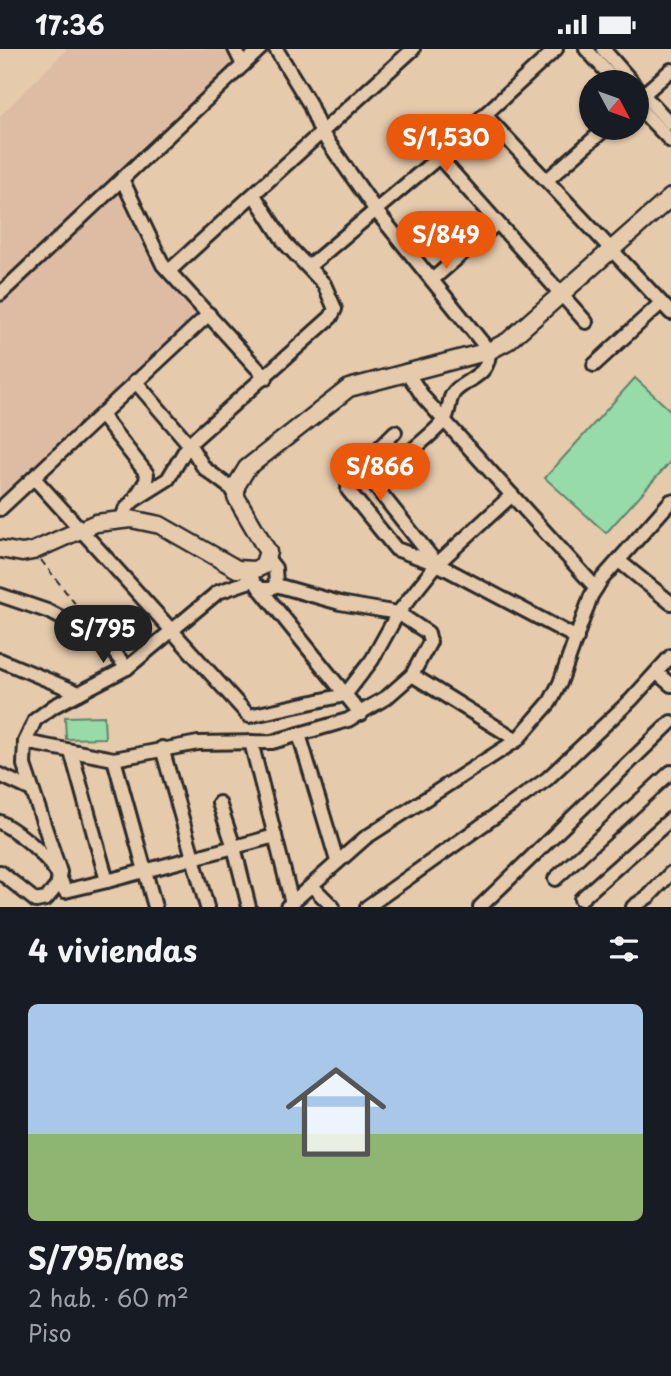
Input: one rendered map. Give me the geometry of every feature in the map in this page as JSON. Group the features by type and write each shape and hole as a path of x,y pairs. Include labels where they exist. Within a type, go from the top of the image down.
{"main road":[{"path":"0,549 33,551 79,530 122,519 160,525 253,580 265,562 265,545 241,509 236,492 236,486 247,468 338,394 358,384 489,351 519,333 671,197"}],"street":[{"path":"235,49 243,65"},
{"path":"0,294 260,49"},
{"path":"276,49 309,103 321,132 377,212 489,351 489,362 483,372 456,390 450,398 445,420 378,478 375,486 437,564"},
{"path":"169,271 413,49"},
{"path":"308,267 377,212 486,116 556,49"},
{"path":"586,49 605,70"},
{"path":"603,49 621,70"},
{"path":"649,88 671,70"},
{"path":"649,106 671,124"},
{"path":"649,112 671,141"},
{"path":"486,116 671,313"},
{"path":"547,180 592,140"},
{"path":"439,157 586,322"},
{"path":"122,179 163,265 266,378"},
{"path":"133,501 168,479 189,444 266,378 331,317 335,309 324,283 285,243 254,195"},
{"path":"432,280 496,224"},
{"path":"594,365 661,303"},
{"path":"0,509 209,314"},
{"path":"406,371 424,398 596,588"},
{"path":"135,381 189,444 211,476 236,492"},
{"path":"101,415 147,474 146,481 122,519"},
{"path":"395,432 349,478 348,489 396,549 437,564 577,638"},
{"path":"34,478 244,715 345,695 372,660 398,613 437,564 512,495"},
{"path":"251,742 289,905 365,838 517,740 550,702 596,588 671,501"},
{"path":"619,561 671,603"},
{"path":"265,562 275,569 276,585"},
{"path":"253,580 361,714"},
{"path":"25,742 114,759 198,743 272,742 361,714 412,675 430,637 398,613 340,603 276,585 270,589 253,580 218,592 127,668 54,706 35,720 25,742 24,765 65,891 275,836"},
{"path":"0,595 50,612 104,640 127,668"},
{"path":"367,907 547,779 657,673 671,656"},
{"path":"0,660 79,693"},
{"path":"657,673 671,685"},
{"path":"412,675 517,740"},
{"path":"480,907 671,722"},
{"path":"299,734 337,861"},
{"path":"162,748 207,907"},
{"path":"71,751 107,881"},
{"path":"114,759 147,870 155,907"},
{"path":"555,879 671,772"},
{"path":"0,775 32,790"},
{"path":"219,803 234,847 249,907"},
{"path":"581,898 671,819"},
{"path":"0,822 12,829 60,872"},
{"path":"0,872 36,901 46,899 57,886 60,872"},
{"path":"633,907 649,896 671,873"},
{"path":"312,885 333,907"}],"path":[{"path":"33,551 88,621"}],"shaded area":[{"path":"67,49 271,49 122,191 200,315 0,500 0,116"}],"green space":[{"path":"635,378 671,411 671,461 606,533 545,478"},
{"path":"104,716 105,738 66,739 65,717"}]}
